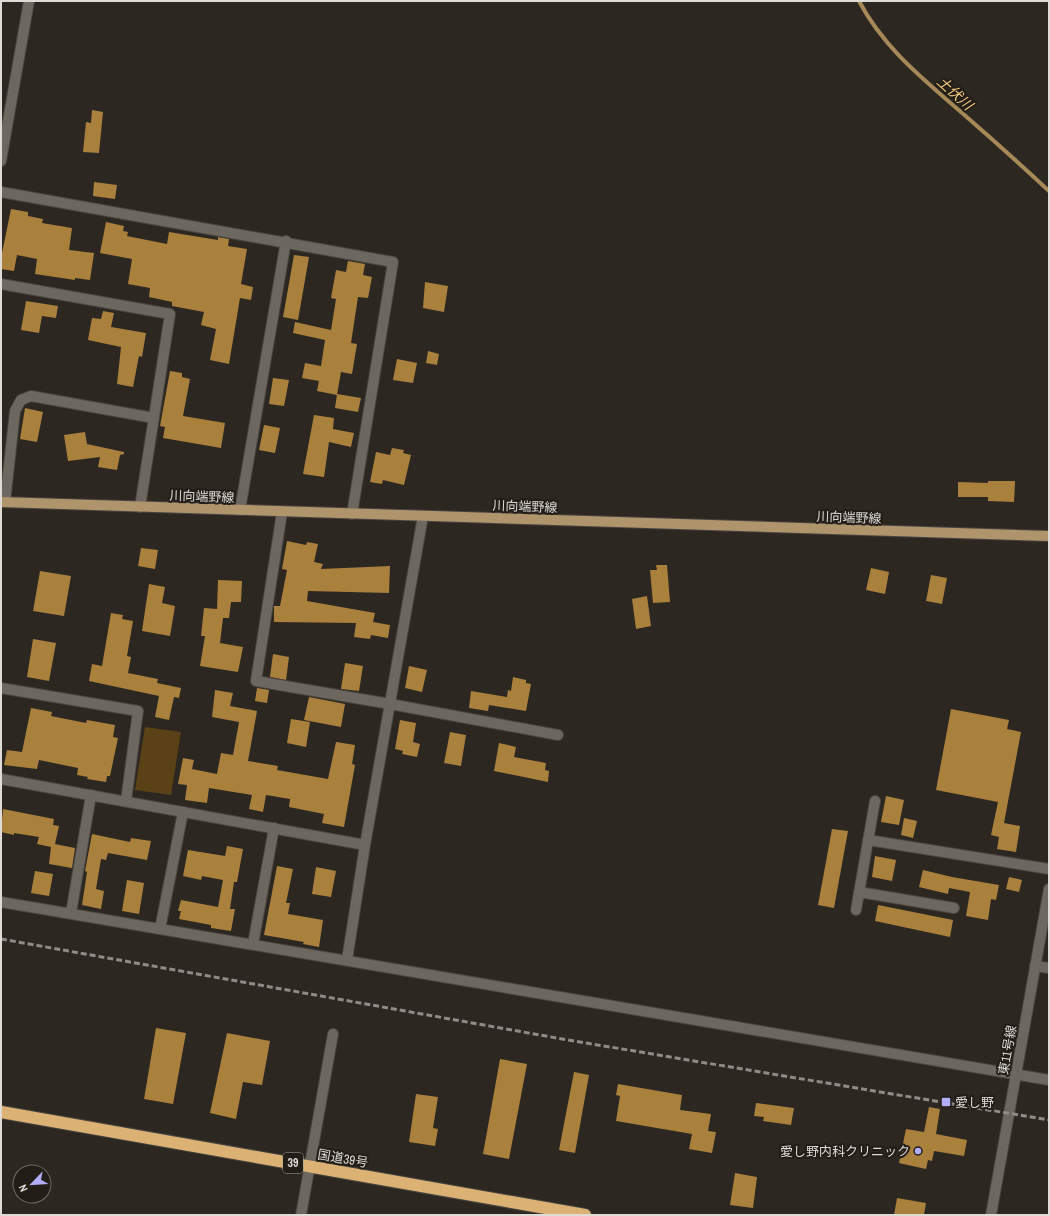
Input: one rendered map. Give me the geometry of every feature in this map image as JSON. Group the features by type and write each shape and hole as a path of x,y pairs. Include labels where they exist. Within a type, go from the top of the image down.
{"highway":[{"name":"国道39号","path":"1,1112 310,1166 552,1212 585,1215"}],"main road":[{"name":"川向端野線","path":"3,502 1049,536"}],"street":[{"path":"1,161 29,1"},
{"path":"1,192 393,262 352,514"},
{"path":"240,510 286,242"},
{"path":"1,284 170,314 140,507"},
{"path":"3,502 15,411 21,400 30,396 154,418"},
{"path":"282,512 256,681 558,735"},
{"path":"347,960 423,516"},
{"path":"1,688 138,711 126,801"},
{"path":"1,779 366,845"},
{"path":"71,913 91,795"},
{"path":"856,910 874,801"},
{"path":"160,929 183,812"},
{"path":"253,944 274,828"},
{"path":"868,840 1049,869"},
{"name":"東11号線","path":"991,1215 1049,889"},
{"path":"859,892 954,908"},
{"path":"1,902 1049,1080"},
{"path":"1035,966 1049,968"},
{"path":"301,1215 333,1034"}],"shaded area":[{"path":"145,727 181,732 171,795 135,790"}],"building":[{"path":"92,110 103,112 99,153 83,152 86,122 91,123"},
{"path":"94,182 117,185 115,199 93,196"},
{"path":"11,209 28,212 28,216 43,219 42,223 72,228 69,250 94,253 90,280 75,278 75,280 35,274 37,259 17,255 14,271 1,269 1,258"},
{"path":"106,222 124,226 123,231 128,232 127,236 167,244 169,232 218,240 218,237 229,239 228,246 247,249 241,284 253,287 251,300 240,298 229,364 210,360 216,329 201,325 204,312 172,306 172,302 149,297 150,288 128,284 132,259 100,253"},
{"path":"294,255 309,257 298,320 283,317"},
{"path":"348,261 365,264 363,275 372,277 368,298 358,297 351,343 357,344 352,374 341,372 337,395 317,391 319,381 302,378 305,363 321,366 325,340 293,333 295,322 331,330 336,299 331,298 336,270 346,272"},
{"path":"425,282 448,286 444,312 423,308"},
{"path":"26,301 58,306 56,318 42,316 39,333 21,330"},
{"path":"103,311 114,313 111,327 146,333 142,357 139,356 133,387 117,384 121,347 88,340 92,318 101,319"},
{"path":"428,351 439,354 437,365 426,363"},
{"path":"397,359 417,363 413,383 393,380"},
{"path":"170,371 182,373 182,377 190,379 183,416 225,423 221,448 163,438 165,427 160,426"},
{"path":"273,378 289,380 284,406 269,404"},
{"path":"337,394 361,398 358,412 335,408"},
{"path":"25,408 43,412 37,442 20,439"},
{"path":"314,415 334,418 333,429 354,433 351,447 329,442 324,477 303,474"},
{"path":"264,425 280,428 275,453 259,450"},
{"path":"85,432 87,444 124,452 124,454 120,455 117,470 98,467 100,457 68,461 64,435"},
{"path":"392,448 404,450 403,453 411,455 404,485 383,480 382,484 370,482 376,452 390,455"},
{"path":"988,481 1015,481 1014,502 988,501 988,497 958,497 958,482 988,483"},
{"path":"287,541 306,545 307,542 318,544 314,562 323,564 321,569 390,566 389,593 308,591 307,601 375,613 373,622 390,625 388,638 371,635 370,639 354,637 356,623 274,622 274,606 280,606 287,570 282,569"},
{"path":"141,548 158,550 155,569 138,566"},
{"path":"656,565 667,565 670,602 653,603 650,570 657,570"},
{"path":"871,568 889,572 885,594 866,590"},
{"path":"40,571 71,576 64,616 33,611"},
{"path":"931,575 947,578 942,604 926,601"},
{"path":"218,580 242,581 241,602 231,602 229,618 223,618 220,643 243,647 238,672 200,666 205,636 201,636 204,608 217,609"},
{"path":"149,584 165,587 162,603 175,606 170,636 142,631"},
{"path":"647,596 651,626 636,629 632,599"},
{"path":"111,613 123,615 122,619 133,621 127,656 131,657 128,673 158,679 157,683 181,688 179,698 174,697 169,720 155,717 159,696 89,681 92,664 102,666"},
{"path":"33,639 56,643 49,681 27,677"},
{"path":"273,654 289,657 286,680 270,677"},
{"path":"345,663 363,666 359,691 341,689"},
{"path":"409,666 427,670 422,692 405,688"},
{"path":"513,677 526,680 526,683 531,684 526,711 489,705 488,711 469,708 471,691 507,697 508,690 511,691"},
{"path":"257,688 269,690 267,703 255,701"},
{"path":"215,690 233,693 230,706 257,711 248,761 278,766 277,770 328,779 336,742 355,745 352,764 355,765 344,827 322,823 324,814 289,807 290,799 266,795 263,812 249,809 252,795 209,788 207,803 185,800 187,785 178,784 183,758 194,760 192,769 217,774 221,753 233,755 239,722 212,717"},
{"path":"309,697 345,704 341,727 304,720"},
{"path":"31,708 52,712 51,716 86,723 87,720 115,725 113,737 118,738 110,776 107,776 106,782 87,779 88,777 77,775 78,768 39,760 37,769 4,765 7,750 22,752"},
{"path":"951,709 1009,720 1007,729 1021,732 1004,823 1020,826 1016,852 997,849 999,837 991,835 998,802 936,790"},
{"path":"291,719 310,722 306,747 287,743"},
{"path":"400,720 416,723 413,742 420,744 417,757 402,754 403,751 395,749"},
{"path":"450,732 466,735 461,766 444,763"},
{"path":"499,743 516,747 514,757 546,763 545,770 549,771 548,782 494,771"},
{"path":"886,796 904,800 899,825 881,822"},
{"path":"3,809 54,819 53,825 59,826 55,844 75,848 72,868 49,864 51,847 37,844 39,837 14,833 14,835 1,832"},
{"path":"904,818 917,821 913,838 901,835"},
{"path":"832,829 848,831 834,908 818,905"},
{"path":"92,834 130,842 131,838 151,841 147,860 108,853 106,860 101,859 96,889 104,891 101,909 82,905 87,872 85,871"},
{"path":"227,846 243,849 237,882 234,882 230,909 235,909 231,931 211,928 211,925 179,919 181,911 178,911 181,900 218,907 223,880 202,876 201,880 183,876 188,850 225,856"},
{"path":"875,856 896,860 892,881 872,877"},
{"path":"277,866 293,869 286,903 290,903 288,914 323,920 319,947 303,944 304,942 264,935"},
{"path":"316,867 336,871 331,897 312,894"},
{"path":"923,870 952,877 999,885 996,900 991,899 988,920 966,916 970,892 949,888 948,894 919,887"},
{"path":"35,871 53,874 49,896 31,893"},
{"path":"1009,877 1022,880 1019,892 1006,889"},
{"path":"127,880 144,883 139,914 122,911"},
{"path":"878,905 953,920 950,937 875,921"},
{"path":"156,1028 186,1033 173,1104 144,1099"},
{"path":"227,1033 270,1041 262,1085 243,1082 236,1119 210,1113"},
{"path":"500,1059 527,1064 509,1159 483,1154"},
{"path":"574,1072 589,1075 575,1153 559,1150"},
{"path":"618,1084 682,1095 680,1110 711,1114 708,1131 716,1132 712,1153 689,1149 692,1134 616,1121 620,1096 616,1095"},
{"path":"416,1094 438,1097 433,1128 438,1129 435,1146 409,1142"},
{"path":"756,1103 794,1108 791,1125 763,1121 764,1117 754,1116"},
{"path":"929,1107 940,1109 936,1134 967,1140 964,1156 934,1151 932,1161 928,1160 926,1169 899,1163 906,1129 924,1132"},
{"path":"735,1173 757,1177 753,1208 730,1205"},
{"path":"897,1198 926,1203 924,1215 894,1215"}],"waterway":[{"name":"土伏川","path":"859,1 880,33 904,61 1049,191"}],"railway":[{"path":"1,939 568,1040 1049,1120"}],"place":[{"name":"愛し野","path":"946,1102"},
{"name":"愛し野内科クリニック","path":"918,1151"}]}
